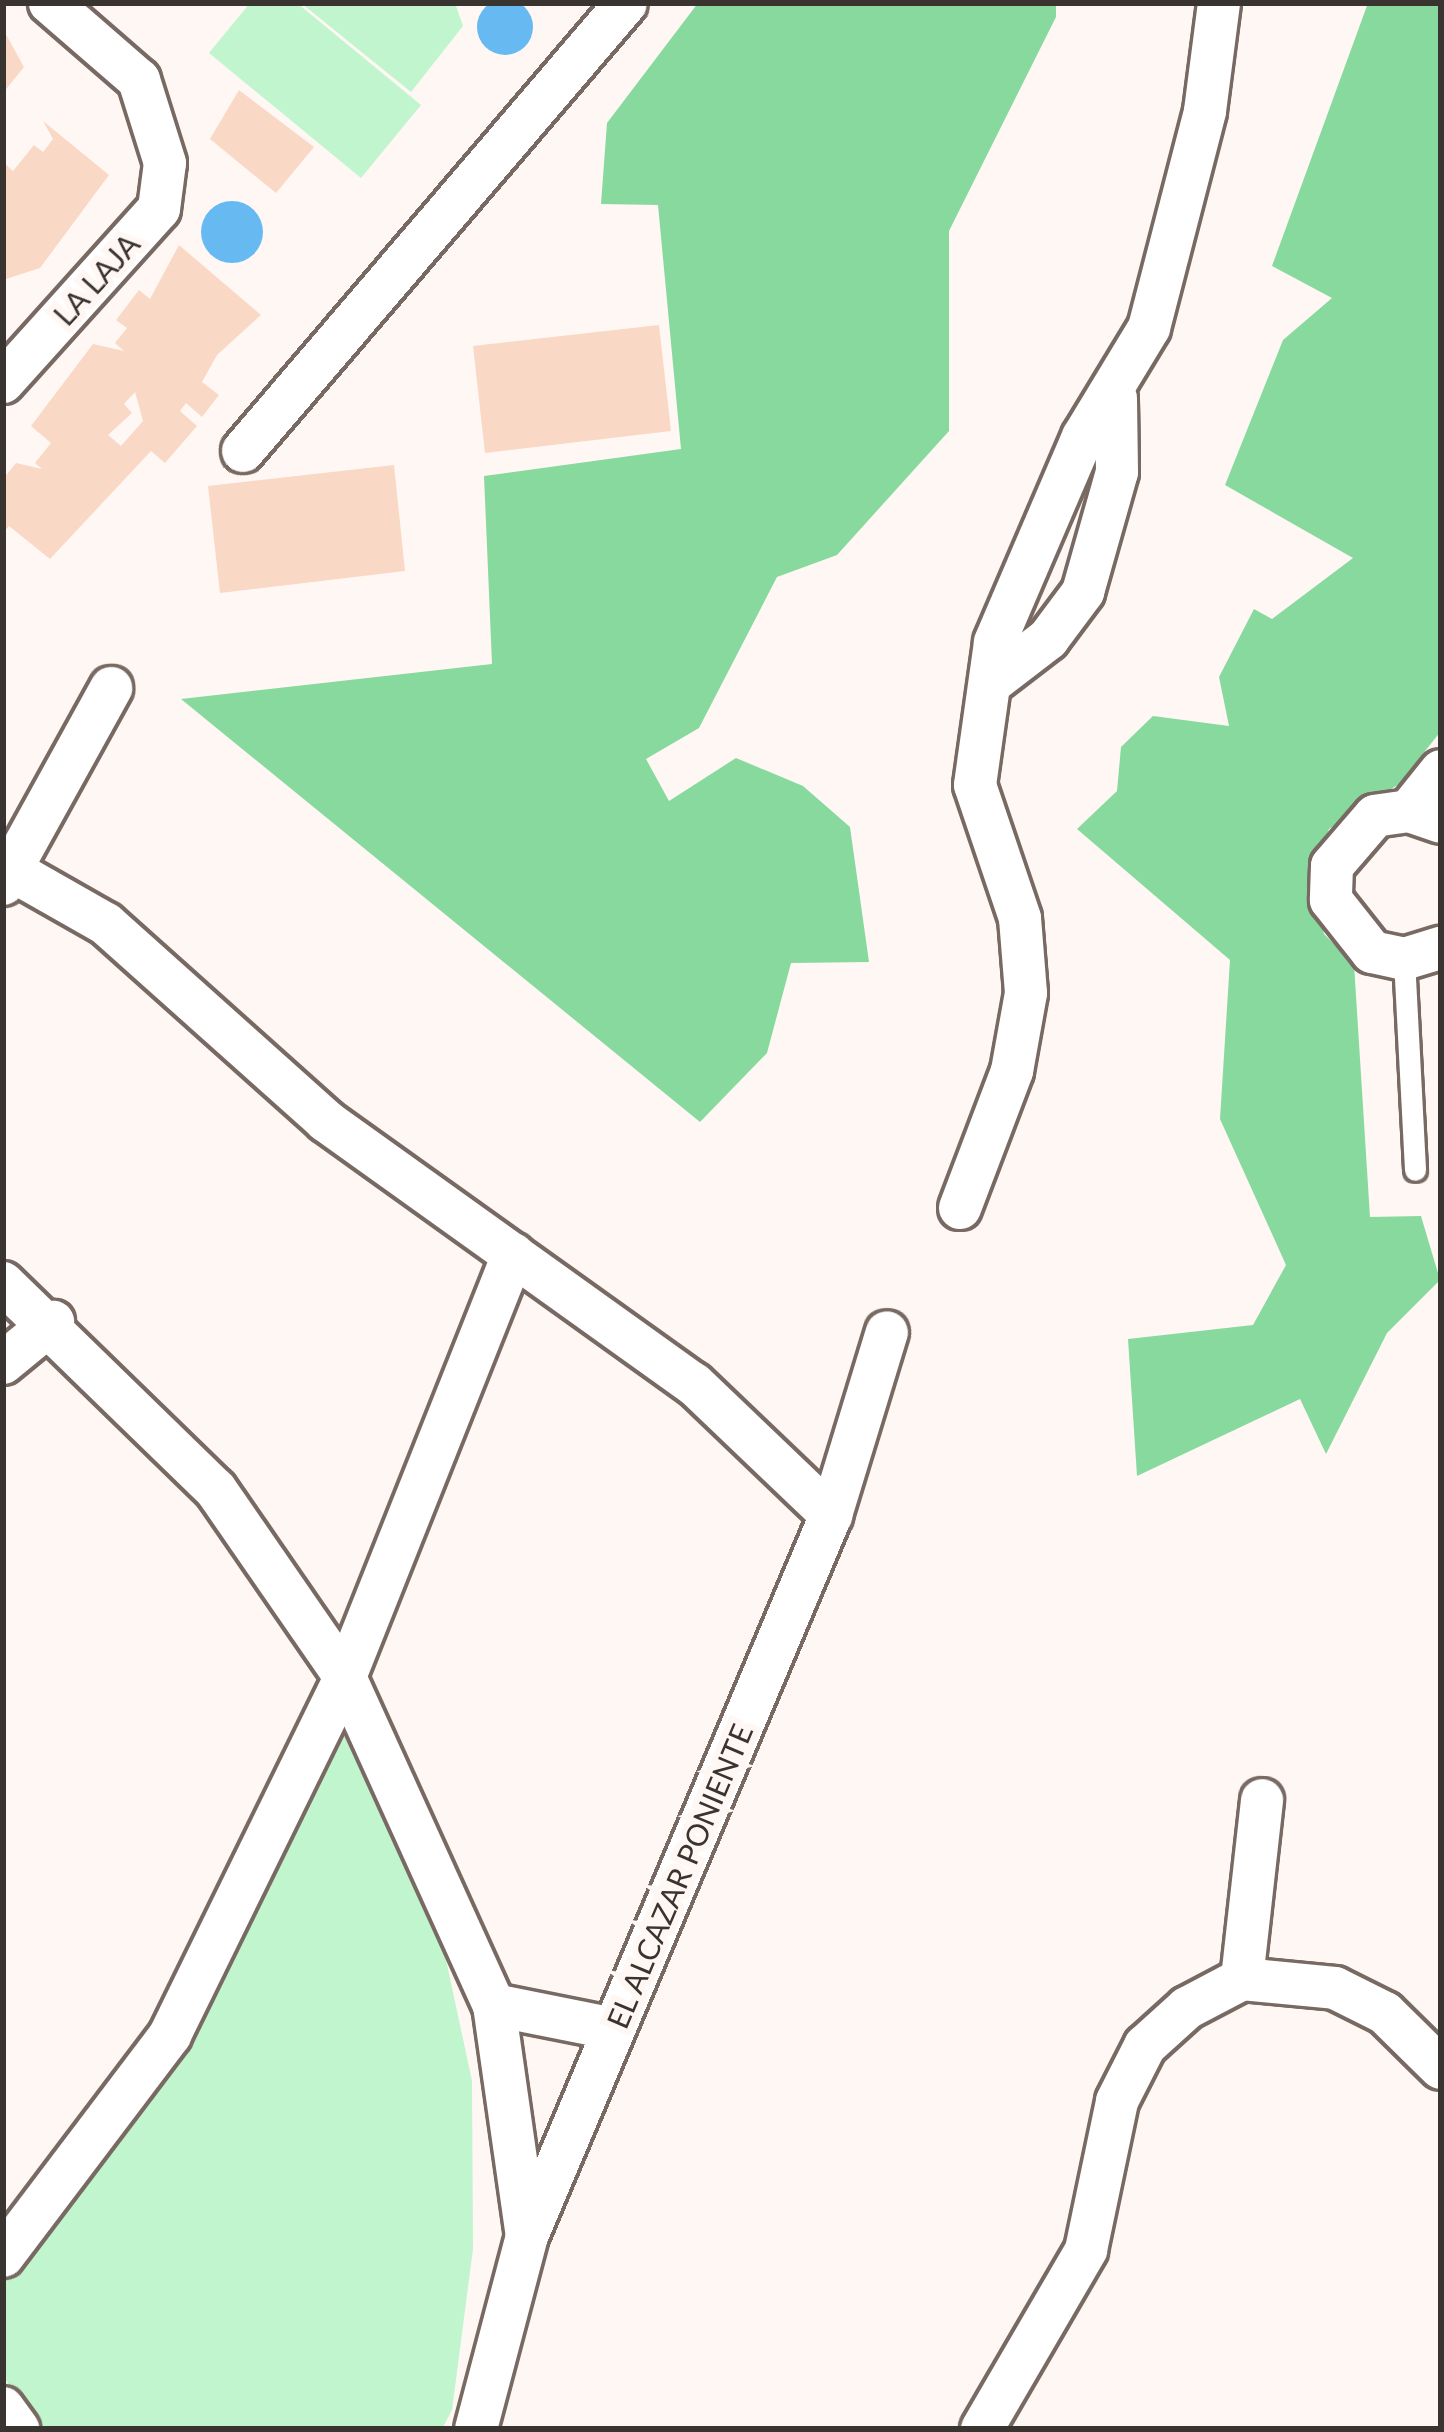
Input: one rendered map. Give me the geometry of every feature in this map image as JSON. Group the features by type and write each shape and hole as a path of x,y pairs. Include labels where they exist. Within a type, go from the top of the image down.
{"street":[{"name":"LA LAJA","path":"6,376 158,209 165,163 139,80 50,3"},
{"path":"243,451 626,3"},
{"path":"960,1208 1012,1071 1026,993 1019,918 978,818 976,754 992,682 995,642 1083,437 1116,398 1155,306 1205,111 1219,3"},
{"path":"992,682 1048,639 1083,592 1117,472 1116,398"},
{"path":"111,688 7,877 106,924 326,1121 694,1384 831,1515"},
{"path":"1423,953 1345,932 1332,866 1375,817 1425,816 1441,771"},
{"path":"3,2256 170,2035 344,1676 513,1254"},
{"name":"EL ALCAZAR PONIENTE","path":"3,1283 53,1322 216,1490 344,1676 494,2006 527,2236"},
{"path":"3,1363 53,1322"},
{"name":"EL ALCAZAR PONIENTE","path":"476,2429 527,2236 831,1515 887,1332"},
{"path":"1242,1979 1262,1800"},
{"path":"982,2429 1086,2251 1117,2101 1145,2046 1242,1979 1335,1988 1385,2013 1441,2068"},
{"path":"494,2006 614,2030"},
{"path":"3,2408 18,2429"}],"lane":[{"path":"1415,1170 1423,953"}],"green space":[{"path":"250,3 297,3 421,105 361,178 209,53"},
{"path":"301,3 455,3 463,26 411,92"},
{"path":"698,3 1056,3 1056,17 949,231 949,431 837,555 777,577 699,728 646,759 669,801 736,758 803,786 850,827 869,962 791,963 767,1053 700,1122 181,699 492,664 484,476 681,449 658,205 601,204 607,123"},
{"path":"1368,3 1441,3 1441,731 1399,784 1329,829 1312,871 1324,934 1354,964 1370,1217 1421,1216 1440,1280 1387,1333 1326,1454 1300,1399 1137,1476 1128,1339 1253,1325 1286,1265 1220,1119 1230,960 1077,829 1117,791 1121,747 1153,716 1229,726 1219,677 1254,609 1272,619 1353,558 1225,485 1283,340 1332,298 1272,266"},
{"path":"331,1709 430,1885 472,2081 473,2249 452,2410 442,2429 46,2429 3,2377 3,2271 175,2046"}],"water":[{"path":"505,-1 525,7 533,27 525,47 505,55 485,47 477,27 485,7"},
{"path":"232,201 254,210 263,232 254,254 232,263 210,254 201,232 210,210"}],"building":[{"path":"3,29 24,67 3,93"},
{"path":"239,90 314,147 276,193 210,139"},
{"path":"43,121 109,175 40,268 3,280 3,162 13,171 34,145 43,152 53,139"},
{"path":"179,245 261,315 217,355 202,382 219,395 202,417 186,403 180,411 197,426 165,463 151,451 50,559 9,526 3,533 3,479 16,463 42,469 35,463 51,443 31,426 93,344 124,351 115,343 127,328 116,320 139,290 150,299","holes":["135,392 143,421 121,446 108,435 132,413 124,404"]},
{"path":"659,325 671,431 485,453 473,346"},
{"path":"394,465 405,571 220,593 208,486"}]}
